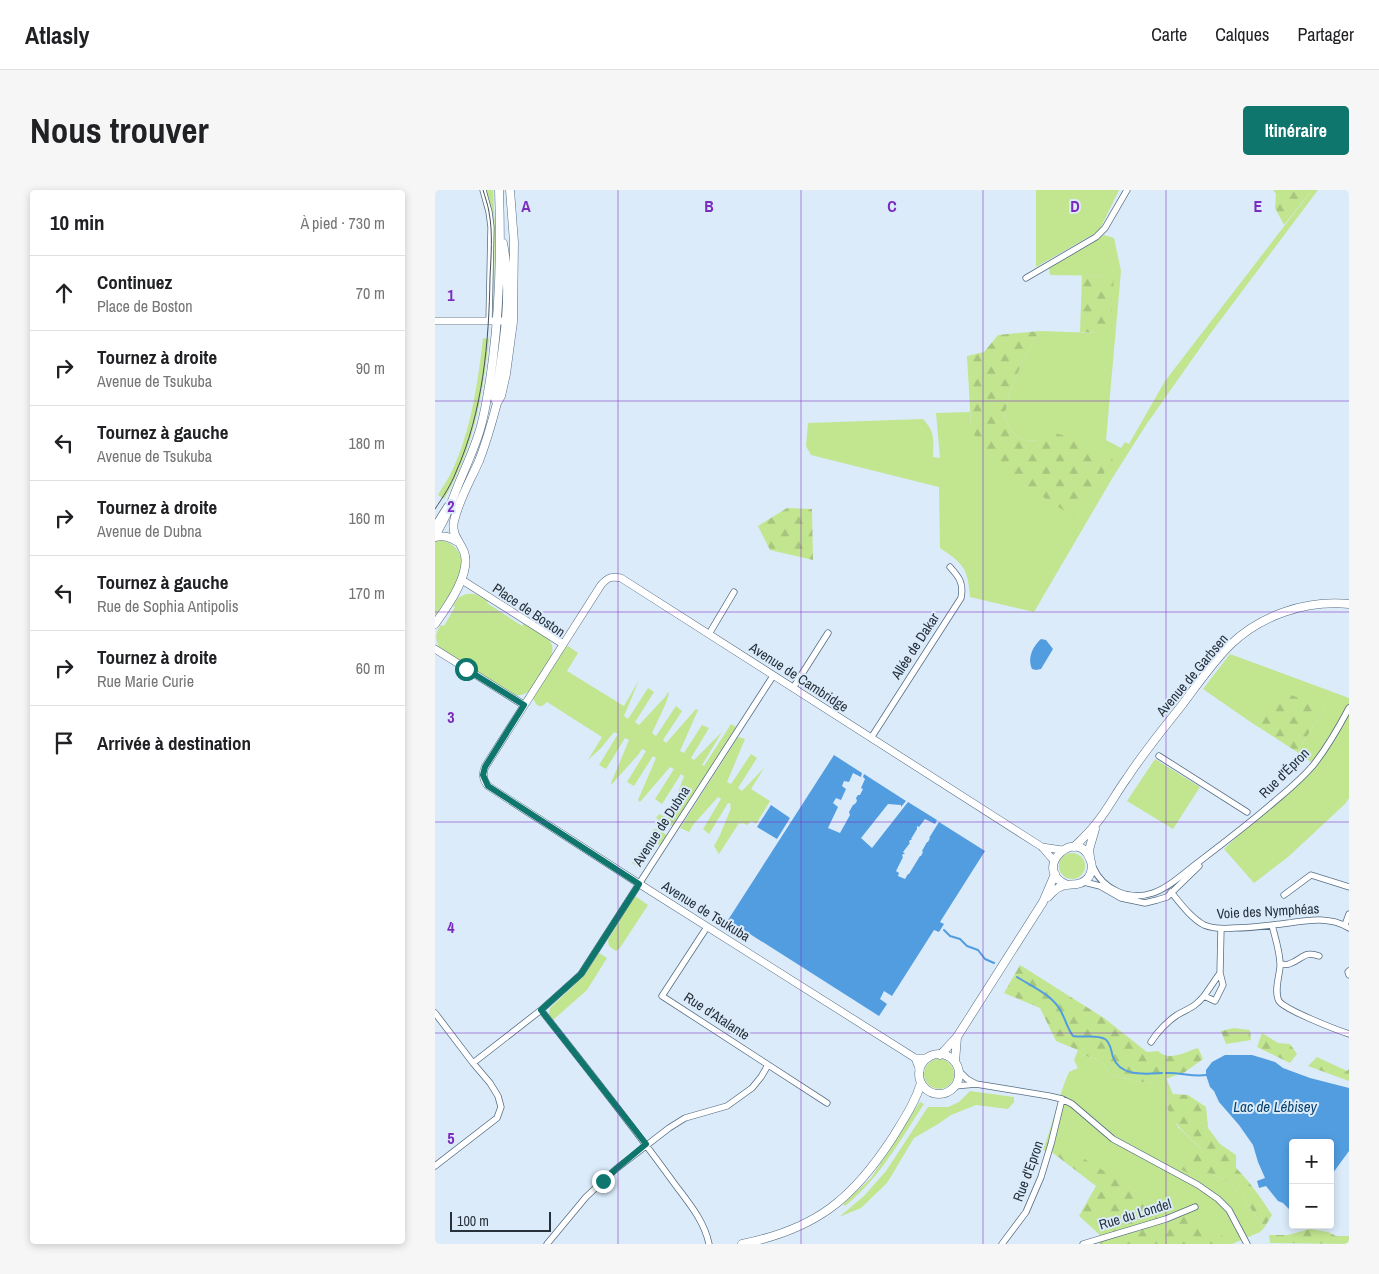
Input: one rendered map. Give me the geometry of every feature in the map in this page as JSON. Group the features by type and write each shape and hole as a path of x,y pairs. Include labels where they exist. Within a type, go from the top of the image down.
{"main road":[{"path":"458,542 450,537 435,536 477,439 486,408 491,372 500,227 499,190"},
{"path":"435,624 461,580 466,565 462,547 453,533 453,527 479,460 497,403 501,396 506,374 514,235 510,190"},
{"path":"500,227 507,272 509,321"},
{"name":"Avenue de Garbsen","path":"1074,847 1096,825 1127,777 1205,674 1230,646 1255,626 1290,610 1323,604 1349,604"},
{"name":"Avenue de Garbsen","path":"1084,882 1090,874 1089,850 1096,825"},
{"path":"1067,885 1060,881 1055,874 1053,866 1054,861 1062,850 1074,847 1083,850 1091,862"},
{"path":"742,1244 770,1238 804,1225 847,1196 861,1182 880,1157 911,1109 918,1095 921,1083 920,1071 923,1064 928,1058 945,1051 957,1037 1043,902 1055,874"},
{"path":"1043,902 1055,890 1067,885 1076,885 1084,882"},
{"path":"955,1062 957,1037"},
{"path":"921,1083 926,1089 937,1094 947,1093 955,1086 959,1079 959,1071 955,1062 951,1058 939,1054"},
{"path":"911,1109 922,1098 932,1093"}],"street":[{"path":"483,190 491,227 493,321"},
{"path":"1026,278 1096,236 1105,228 1127,190"},
{"path":"435,321 509,321"},
{"path":"435,525 453,498"},
{"name":"Allée de Dakar","path":"871,738 961,598 963,590 959,576 950,566"},
{"name":"Avenue de Cambridge","path":"563,644 601,584 606,579 621,578 1043,846 1062,850"},
{"name":"Place de Boston","path":"461,580 563,644 524,705"},
{"path":"709,634 734,592"},
{"path":"793,688 828,633"},
{"path":"435,649 524,705"},
{"name":"Avenue de Dubna","path":"473,1063 541,1010 581,974 773,676"},
{"name":"Avenue de Tsukuba","path":"524,705 485,767 483,775 488,786 639,884 915,1058"},
{"name":"Rue d'Épron","path":"1223,844 1293,786 1314,763 1331,740 1349,708"},
{"path":"1159,756 1247,812"},
{"path":"1091,862 1101,881 1115,891 1127,895 1145,895 1171,884 1223,844"},
{"path":"1084,882 1100,886 1121,898 1145,903 1157,900 1167,896 1223,844"},
{"name":"Avenue de Cambridge","path":"1043,846 1054,861"},
{"path":"1171,892 1193,866"},
{"path":"1284,894 1311,875 1349,887"},
{"path":"1138,902 1165,893 1171,884"},
{"name":"Voie des Nymphéas","path":"1171,892 1203,924 1221,929 1318,920 1332,921 1347,927"},
{"path":"1347,927 1349,914"},
{"path":"1273,925 1280,964 1277,990 1280,1003 1288,1009 1328,1027 1349,1034"},
{"name":"Rue d'Atalante","path":"707,926 662,996 827,1103"},
{"path":"1204,996 1215,1001 1223,985 1220,973 1221,929"},
{"path":"1280,964 1289,964 1312,954 1319,956"},
{"path":"1349,971 1349,975"},
{"path":"1151,1042 1176,1016 1197,1005 1220,973"},
{"path":"541,1010 646,1144 701,1220 709,1244"},
{"path":"435,1013 473,1063 491,1083 500,1102 497,1118 435,1166"},
{"path":"920,1071 915,1058 928,1058"},
{"path":"547,1244 586,1197 646,1144 685,1118 727,1106 752,1088 768,1064"},
{"path":"959,1071 976,1084"},
{"path":"955,1086 976,1084 1062,1099 1072,1104 1113,1139 1205,1189 1219,1199 1229,1210 1247,1244"},
{"name":"Rue d'Epron","path":"1002,1244 1026,1212 1041,1177 1062,1099"},
{"name":"Rue du Londel","path":"1083,1244 1166,1219 1195,1207"}],"green space":[{"path":"485,190 493,190 495,229 494,305 492,305 493,222"},
{"path":"1036,190 1119,190 1099,231 1036,267"},
{"path":"1273,190 1312,190 1284,225 1275,208 1276,194"},
{"path":"1312,190 1318,190 1210,334 1146,425 1113,477 1034,612 970,597 966,573 960,563 940,548 939,487 811,455 806,446 808,423 923,419 932,433 933,457 940,458 936,413 970,412 971,426 1022,490 1038,440 1025,440 1017,436 1004,417 1010,393 1023,360 1040,331 1099,333 1113,276 1050,275 1049,268 1104,235 1114,238 1121,271 1106,440 1121,448 1125,442 1129,444 1165,381"},
{"path":"1082,275 1114,276 1111,320 1099,333 1080,332"},
{"path":"1040,331 1023,360 1010,393 1004,417 1013,432 1025,440 1038,440 1044,432 1055,433 1078,440 1113,459 1075,518 1025,485 1022,490 984,461 971,426 967,356 984,352 998,335"},
{"path":"483,338 489,339 484,380 475,422 454,481 444,499 438,495 459,456 469,423"},
{"path":"787,508 812,509 813,560 770,550 758,526"},
{"path":"440,540 452,544 456,548 461,558 462,570 455,586 435,616 435,541"},
{"path":"466,594 475,594 488,601 487,603 522,626 524,623 544,635 550,641 552,645 551,657 536,682 526,693 522,695 511,694 439,647 436,638 441,625 444,626 458,598"},
{"path":"568,646 578,653 567,671 624,706 639,680 624,716 628,719 648,688 654,692 635,722 639,725 668,692 666,703 652,733 656,736 676,706 682,711 663,740 666,743 696,709 698,710 680,751 684,753 702,725 709,728 691,758 694,760 722,732 702,765 704,766 731,724 736,727 673,826 663,823 656,818 659,814 667,818 671,812 684,776 681,774 662,804 655,799 674,769 670,767 640,802 638,800 656,758 653,756 634,786 627,782 646,751 642,749 612,784 629,740 625,738 606,769 599,765 618,734 614,732 588,760 602,737 547,702 542,706 536,704 533,698 564,648"},
{"path":"1230,654 1349,698 1349,798 1345,804 1288,857 1254,883 1224,849 1314,764 1297,752 1325,708 1261,708 1249,721 1203,689"},
{"path":"1286,693 1325,708 1297,752 1249,721 1261,708"},
{"path":"738,737 745,739 727,782 731,784 751,754 757,758 738,788 742,791 764,768 751,789 770,801 756,824 752,821 747,825 739,823 719,854 714,846 731,808 731,804 728,803 709,834 703,829 721,799 718,797 689,832 680,828"},
{"path":"1155,759 1200,787 1173,829 1127,801"},
{"path":"654,829 667,835 661,846 654,842 638,867 632,863"},
{"path":"1072,853 1081,857 1085,866 1081,875 1072,879 1063,875 1059,866 1063,857"},
{"path":"635,896 648,905 620,948 616,951 609,946 608,940"},
{"path":"599,953 607,958 587,990 553,1020 549,1014 550,1008 584,976"},
{"path":"1020,965 1104,1018 1147,1052 1158,1051 1167,1056 1172,1056 1198,1048 1203,1059 1185,1072 1155,1083 1134,1081 1110,1074 1100,1060 1082,1055 1078,1050 1056,1041 1040,1008 1004,993"},
{"path":"1234,1028 1250,1030 1251,1040 1226,1044 1221,1031"},
{"path":"1262,1033 1278,1043 1290,1044 1297,1054 1290,1063 1257,1047"},
{"path":"1078,1050 1082,1055 1100,1060 1110,1074 1134,1081 1155,1083 1166,1078 1173,1094 1166,1104 1178,1127 1204,1152 1209,1173 1224,1179 1240,1193 1264,1228 1260,1232 1232,1244 1186,1207 1172,1213 1057,1143 1053,1153 1043,1150 1069,1072 1078,1068 1074,1060"},
{"path":"1317,1057 1347,1071 1349,1069 1349,1081 1308,1066"},
{"path":"939,1059 950,1063 954,1074 950,1085 939,1089 928,1085 924,1074 928,1063"},
{"path":"970,1091 1014,1097 1014,1102 1008,1109 976,1105 951,1115 914,1138 887,1183 861,1208 839,1217 864,1196 886,1171 928,1107 948,1107 959,1102"},
{"path":"1173,1094 1188,1095 1206,1107 1208,1128 1220,1144 1236,1155 1236,1168 1255,1190 1272,1215 1264,1228 1240,1193 1224,1179 1209,1173 1197,1178 1175,1166 1186,1155 1204,1152 1182,1130 1169,1111 1166,1104"},
{"path":"920,1102 924,1104 889,1158 869,1183 845,1206 843,1204 871,1178"},
{"path":"1057,1142 1172,1213 1186,1206 1232,1244 1100,1244 1099,1234 1079,1216 1096,1186 1053,1153"},
{"path":"1310,1229 1328,1232 1336,1236 1349,1236 1349,1244 1270,1243 1269,1235 1288,1235"}],"water":[{"path":"1041,639 1046,640 1053,649 1041,669 1036,670 1032,669 1030,661 1033,649"},
{"path":"834,755 862,773 861,777 853,773 849,782 844,781 842,786 846,789 841,800 836,798 833,803 838,807 828,828 840,833 850,815 849,812 857,801 856,798 863,789 861,788 865,779 863,777 864,774 906,801 901,807 901,805 888,804 861,838 872,848 908,802 937,820 935,824 925,819 919,827 917,826 912,840 910,840 910,843 903,852 905,854 903,854 896,871 899,873 898,876 905,879 909,874 939,822 985,851 940,922 944,924 939,932 934,930 892,996 884,991 880,999 887,1004 879,1016 728,920"},
{"path":"771,805 790,818 777,839 757,827"},
{"name":"Lac de Lébisey","path":"1225,1055 1252,1055 1275,1062 1283,1068 1310,1078 1349,1088 1349,1151 1334,1172 1334,1139 1289,1139 1289,1209 1278,1201 1266,1186 1259,1188 1257,1181 1265,1178 1253,1145 1219,1102 1210,1087 1206,1070 1212,1062"}],"waterway":[{"path":"944,930 950,936 960,939 967,946 978,950 985,959 994,963"},
{"path":"1017,977 1045,994 1055,1003 1073,1036 1105,1039 1110,1045 1116,1063 1121,1068 1134,1073 1162,1073"},
{"path":"1166,1073 1206,1075"}],"tram line":[{"path":"435,509 452,482 465,449 473,425 483,376 488,326 491,244 490,220 483,190"}],"route":[{"path":"466,669 524,705 483,771 485,782 488,786 639,884 581,974 541,1010 646,1144 603,1181"}]}
